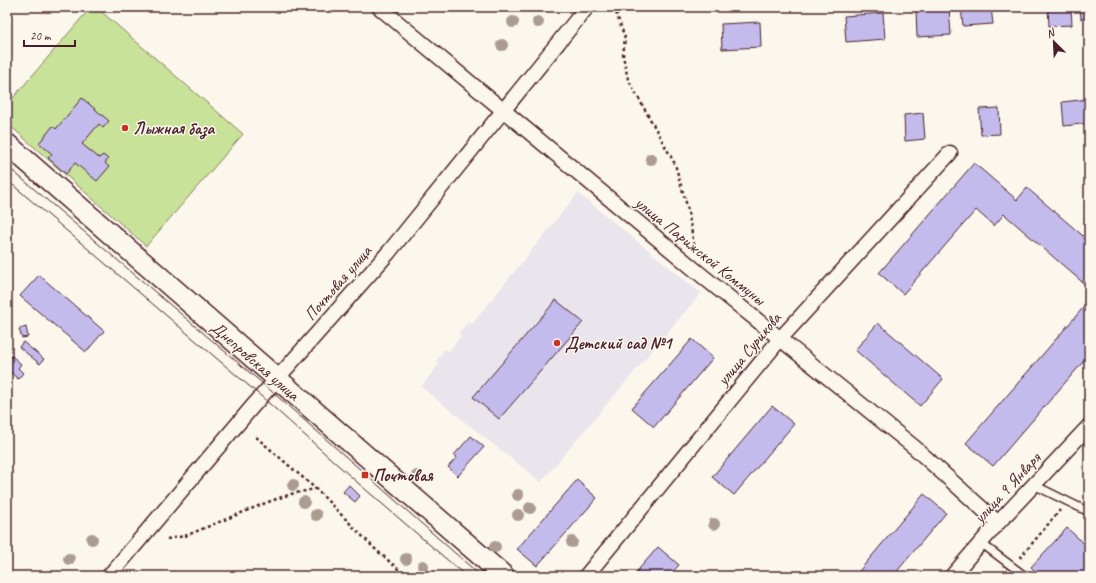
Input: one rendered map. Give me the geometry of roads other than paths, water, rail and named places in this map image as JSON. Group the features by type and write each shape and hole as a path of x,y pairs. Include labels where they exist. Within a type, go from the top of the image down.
{"street":[{"name":"улица Парижской Коммуны","path":"379,7 501,111 914,447 998,523"},
{"name":"Почтовая улица","path":"109,576 389,252 501,111 587,7"},
{"name":"Днепровская улица","path":"7,144 504,576"},
{"name":"улица Сурикова","path":"586,576 780,339 950,153"},
{"name":"улица 9 Января","path":"952,576 998,523 1089,426"}],"lane":[{"path":"1034,485 1087,511 1089,509"},
{"path":"981,543 1025,576"}],"tram line":[{"path":"7,166 269,389 481,576"},
{"path":"7,180 262,397 358,483 466,576"}],"place":[{"name":"Лыжная база","path":"125,128"},
{"name":"Детский сад №1","path":"557,343"},
{"name":"Почтовая","path":"365,475"}]}
